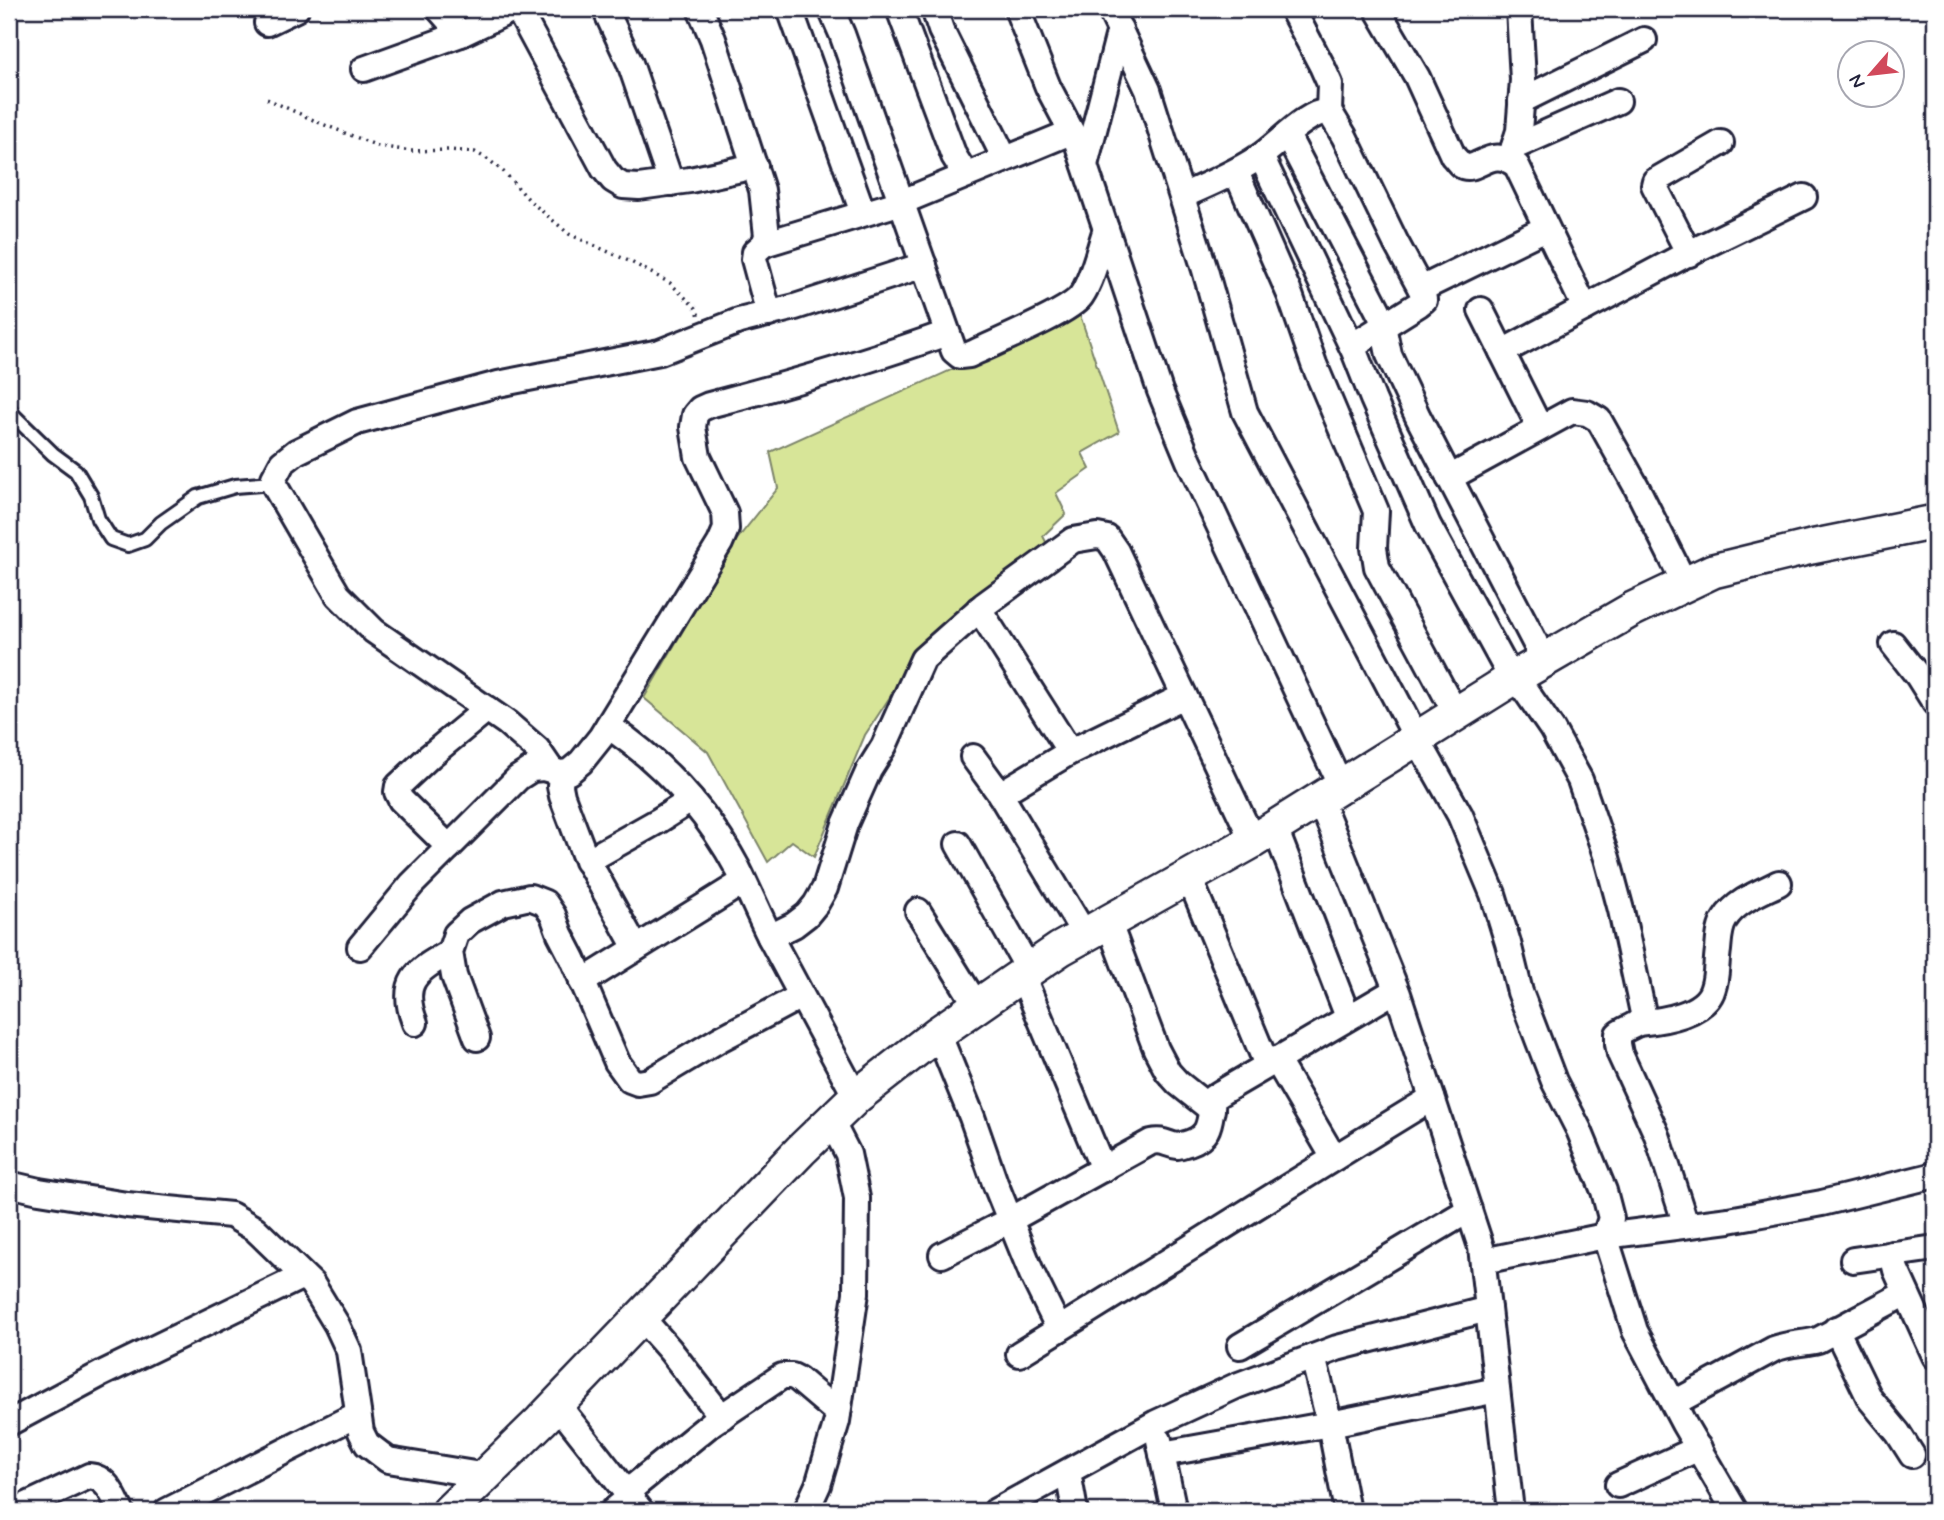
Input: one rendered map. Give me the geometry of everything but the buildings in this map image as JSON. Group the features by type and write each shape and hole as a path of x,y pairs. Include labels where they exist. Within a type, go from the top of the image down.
{"main road":[{"path":"449,1511 487,1476 856,1097 938,1033 1025,972 1096,928 1264,834 1514,678 1633,609 1713,571 1935,522"}],"street":[{"path":"267,23 296,9"},
{"path":"439,9 461,34"},
{"path":"364,69 461,34 513,9"},
{"path":"518,9 612,180 623,186 639,187 755,166"},
{"path":"605,9 630,64 671,183"},
{"path":"700,9 713,39 762,190 767,236 764,244"},
{"path":"831,9 947,333 954,351 960,356 969,355 1051,316 1080,297 1088,282 1106,229"},
{"path":"899,9 954,156 965,175"},
{"path":"934,9 941,30 1005,159"},
{"path":"1017,9 1048,87 1071,132 1084,166 1160,391 1331,793 1469,1210 1483,1261 1511,1511"},
{"path":"1292,9 1330,84 1329,111 1421,289 1424,300 1352,346"},
{"path":"1377,9 1418,77 1453,156 1460,165 1472,166 1512,153 1618,101"},
{"path":"1519,9 1523,80 1519,131 1512,153 1585,308"},
{"path":"792,10 863,214"},
{"path":"1084,166 1115,19"},
{"path":"1115,19 1149,90 1205,270 1245,412 1417,739 1460,815 1493,894 1520,992 1554,1081 1604,1191 1611,1218 1605,1236 1635,1331 1735,1511"},
{"path":"1521,102 1644,40"},
{"path":"1182,196 1236,172 1312,116 1329,111"},
{"path":"769,314 754,259 755,252 764,244 902,202 1071,132"},
{"path":"1287,135 1371,296 1384,326 1389,355 1418,417 1544,660"},
{"path":"1689,254 1654,185 1655,181 1721,143"},
{"path":"1261,156 1352,346 1399,461 1429,525 1514,678 1552,729 1580,780 1607,858 1643,1005 1642,1020 1618,1034 1620,1054 1657,1135 1686,1225"},
{"path":"1236,172 1290,295 1314,364 1376,511 1374,548 1377,567 1456,714"},
{"path":"1502,352 1804,197"},
{"path":"1421,289 1546,228"},
{"path":"636,948 587,861 571,824 556,771 537,749 507,723 374,631 338,595 273,483 274,478 282,463 296,452 357,422 498,384 660,352 739,321 795,307 924,265"},
{"path":"1481,310 1540,428"},
{"path":"359,947 412,884 518,778 532,769 569,772 581,762 608,726 696,585 726,529 725,513 698,457 693,427 695,415 700,409 883,356 947,333"},
{"path":"1449,478 1572,411 1587,413 1599,420 1636,486 1685,584"},
{"path":"770,937 807,915 825,888 845,824 923,659 979,610 1073,540 1097,536 1107,538 1116,551 1184,696 1264,834 1348,1017"},
{"path":"979,610 1070,752"},
{"path":"1893,644 1935,703"},
{"path":"1000,794 1070,752 1184,696"},
{"path":"449,847 401,800 397,792 398,786 487,709"},
{"path":"608,726 631,741 673,779 700,810 730,857 856,1097"},
{"path":"973,757 1096,928 1168,1072 1212,1110"},
{"path":"587,861 691,800"},
{"path":"958,844 1025,972 1103,1169"},
{"path":"1189,877 1271,1062 1334,1158"},
{"path":"582,982 743,882"},
{"path":"1638,1023 1662,1021 1701,1005 1713,990 1720,929 1726,917 1740,903 1779,883"},
{"path":"477,1038 454,976 450,952 456,934 470,920 503,903 530,897 545,903 553,915 617,1062 630,1080 638,1083 650,1080 801,996"},
{"path":"918,911 977,1006"},
{"path":"415,1023 407,996 409,985 430,963 450,952"},
{"path":"942,1255 1151,1142 1160,1140 1178,1146 1202,1138 1207,1130 1214,1097 1396,990"},
{"path":"938,1033 1032,1274 1059,1329"},
{"path":"1019,1354 1432,1098"},
{"path":"806,1511 818,1485 838,1413 856,1293 857,1198 848,1154 831,1121"},
{"path":"1483,1261 1605,1236 1729,1220 1822,1203 1935,1175"},
{"path":"9,1184 127,1205 231,1215 255,1229 312,1284 337,1325 349,1351 361,1432 366,1444 388,1460 487,1476"},
{"path":"1240,1346 1469,1210"},
{"path":"1853,1260 1935,1248"},
{"path":"1892,1254 1896,1270 1935,1356"},
{"path":"9,1423 101,1374 303,1276"},
{"path":"1674,1403 1774,1349 1787,1344 1818,1340 1906,1293"},
{"path":"996,1511 1156,1423 1236,1386 1337,1348 1488,1309"},
{"path":"640,1316 722,1417"},
{"path":"1836,1329 1870,1399 1912,1455"},
{"path":"1313,1357 1330,1424 1346,1511"},
{"path":"557,1404 628,1503 722,1417 782,1376 798,1379 838,1413"},
{"path":"1162,1454 1497,1390"},
{"path":"167,1511 358,1414"},
{"path":"1156,1423 1174,1511"},
{"path":"1618,1485 1699,1448"},
{"path":"1068,1472 1075,1511"},
{"path":"15,1511 89,1476 96,1476 105,1483 121,1511"}],"lane":[{"path":"9,408 53,454 76,471 91,496 98,519 111,539 128,545 145,539 161,523 198,497 235,486 273,483"}],"path":[{"path":"267,99 378,146 411,151 475,152 505,173 530,201 569,234 631,261 670,283 696,308 707,334"}],"green space":[{"path":"1079,312 1119,432 1082,453 1090,469 1056,493 1066,514 1043,536 1048,546 917,656 865,735 814,857 792,841 768,862 708,752 644,698 731,547 778,488 770,452"}]}
